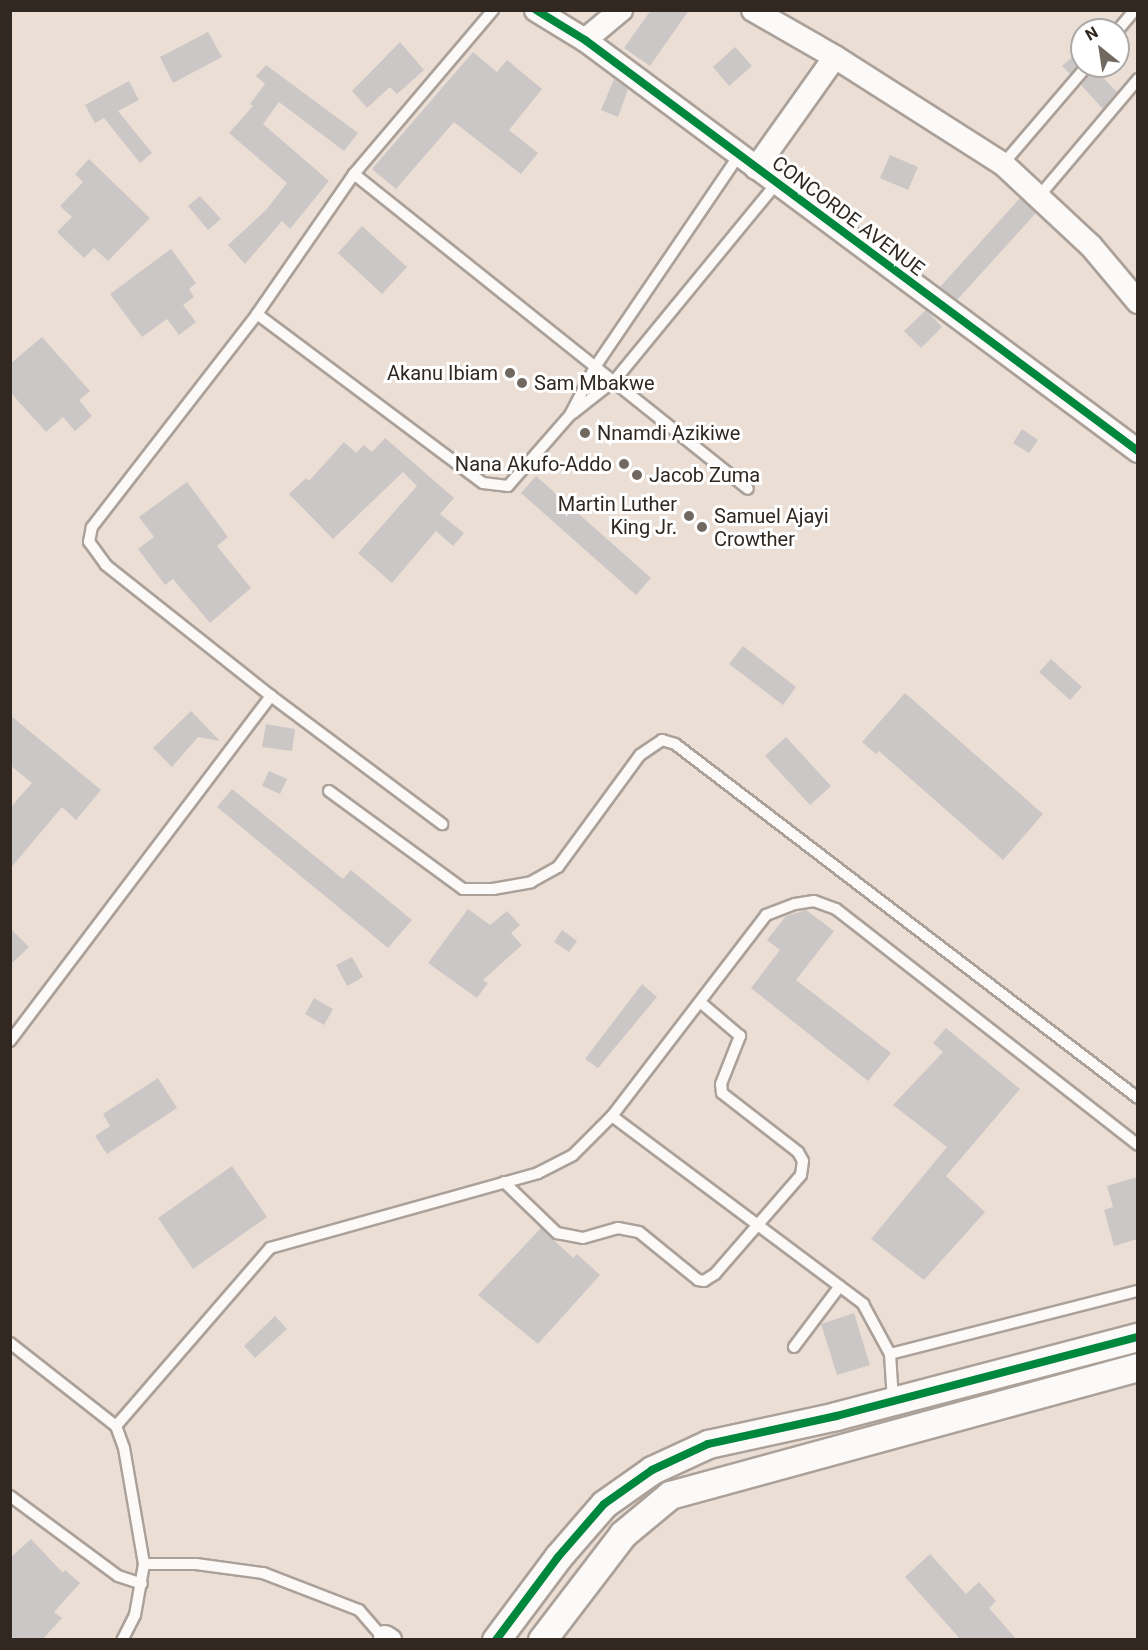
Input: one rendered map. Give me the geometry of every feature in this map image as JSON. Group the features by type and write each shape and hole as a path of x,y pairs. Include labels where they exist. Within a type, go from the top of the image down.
{"street":[{"name":"CONCORDE AVENUE","path":"536,10 585,40 1137,451"},
{"path":"585,40 621,10"},
{"path":"753,10 835,57 1003,164 1040,195 1091,246 1137,302"},
{"path":"748,161 835,57"},
{"path":"496,1640 558,1557 604,1504 652,1470 708,1444 893,1401 1137,1337"},
{"path":"542,1640 623,1534 645,1513 670,1495 698,1485 1137,1367"},
{"path":"628,1487 645,1513"}],"lane":[{"path":"442,824 271,696 106,565 89,543 92,527 257,314 354,174 494,10"},
{"path":"1003,164 1077,78"},
{"path":"1040,195 1137,79"},
{"path":"570,415 595,367 748,161"},
{"path":"354,174 595,367 615,380 748,489"},
{"path":"257,314 483,483 508,486 570,415 615,380 777,183"},
{"path":"10,1041 271,696"},
{"path":"329,791 463,889 493,889 531,882 558,867 640,755 662,740 675,744 1137,1098"},
{"path":"116,1426 270,1248 538,1173 573,1155 612,1116 766,915 795,904 814,901 836,909 1137,1145"},
{"path":"504,1182 557,1233 583,1238 618,1228 639,1232 704,1281 716,1274 801,1175 803,1161 798,1152 722,1093 721,1084 740,1036 700,1002"},
{"path":"612,1116 840,1286 869,1312 890,1354 893,1401"},
{"path":"794,1347 840,1286"},
{"path":"890,1354 1137,1291"},
{"path":"10,1343 116,1426 124,1448 144,1564 135,1615 122,1640"},
{"path":"10,1496 118,1576 142,1584"},
{"path":"144,1564 196,1564 263,1573 359,1610 386,1639"}],"building":[{"path":"651,10 689,10 650,66 624,48"},
{"path":"208,32 222,57 173,83 160,57"},
{"path":"400,42 424,70 397,94 390,87 367,108 352,91"},
{"path":"735,47 752,66 729,86 713,67"},
{"path":"473,52 497,72 507,60 542,89 509,130 538,153 521,174 454,122 396,189 372,169"},
{"path":"1070,59 1070,74 1062,66"},
{"path":"266,65 358,133 344,151 279,102 263,124 329,181 290,229 282,221 245,264 228,245 266,210 287,183 229,133 253,106 250,104 265,84 256,76"},
{"path":"1086,78 1104,78 1117,92 1103,109 1081,85"},
{"path":"614,79 628,89 618,117 601,110"},
{"path":"129,81 139,100 118,111 152,153 140,163 104,118 95,123 85,105"},
{"path":"890,155 918,167 908,190 880,178"},
{"path":"89,159 150,218 108,261 94,248 84,258 57,232 72,217 60,206 83,182 75,174"},
{"path":"200,196 221,219 208,230 188,206"},
{"path":"1020,198 1036,213 957,300 940,287"},
{"path":"362,226 407,267 382,294 338,253"},
{"path":"171,249 196,283 189,289 194,297 183,305 196,322 179,335 167,319 142,337 110,294"},
{"path":"926,310 942,327 921,348 904,331"},
{"path":"42,337 90,391 79,400 92,416 75,431 63,417 46,432 10,392 10,364"},
{"path":"1022,429 1038,440 1029,453 1013,443"},
{"path":"385,438 454,498 440,514 464,533 453,546 436,531 392,583 358,553 417,486 403,472 333,539 289,494 306,478 309,481 344,442 356,453 364,445 372,452"},
{"path":"536,476 651,578 636,595 521,493"},
{"path":"187,482 228,537 217,546 251,588 210,623 173,579 165,585 138,549 154,537 139,517"},
{"path":"743,646 796,687 783,705 729,664"},
{"path":"1051,659 1082,687 1070,700 1039,672"},
{"path":"905,693 1043,814 1003,860 879,751 876,754 862,742"},
{"path":"191,711 220,741 198,737 172,767 153,748"},
{"path":"10,715 101,790 76,820 62,807 10,869 10,808 32,783 10,765"},
{"path":"266,724 295,729 292,751 262,747"},
{"path":"786,737 831,786 810,805 765,756"},
{"path":"269,771 287,779 280,794 262,786"},
{"path":"232,789 343,879 351,870 412,920 388,948 217,807"},
{"path":"468,909 490,925 507,911 520,925 511,933 522,945 483,980 488,983 477,998 428,963"},
{"path":"806,910 834,931 796,980 891,1053 868,1081 751,988 780,950 767,940 786,916"},
{"path":"10,928 29,947 10,965"},
{"path":"562,930 577,941 569,952 554,942"},
{"path":"352,957 363,977 347,986 336,965"},
{"path":"642,984 657,997 598,1068 585,1059"},
{"path":"314,998 333,1009 324,1025 305,1014"},
{"path":"946,1028 1020,1089 946,1176 985,1212 924,1280 871,1239 947,1147 893,1105 943,1052 933,1043"},
{"path":"158,1078 177,1108 107,1154 95,1136 110,1126 103,1114"},
{"path":"232,1166 267,1217 193,1269 158,1218"},
{"path":"1137,1177 1137,1239 1114,1246 1104,1210 1113,1207 1107,1186"},
{"path":"541,1228 573,1258 577,1254 600,1275 538,1344 478,1295"},
{"path":"854,1313 870,1365 837,1375 821,1324"},
{"path":"275,1316 287,1329 255,1358 244,1346"},
{"path":"31,1539 63,1573 65,1570 80,1583 54,1612 62,1618 42,1640 16,1640 10,1635 10,1558"},
{"path":"930,1554 966,1594 979,1582 996,1601 989,1608 1017,1640 961,1640 905,1577"}],"cycle path":[{"path":"536,10 585,40 1138,451"},
{"path":"496,1640 558,1557 604,1504 652,1470 708,1444 836,1416 1138,1337"}],"place":[{"name":"Akanu Ibiam","path":"510,373"},
{"name":"Sam Mbakwe","path":"522,383"},
{"name":"Nnamdi Azikiwe","path":"585,433"},
{"name":"Nana Akufo-Addo","path":"624,464"},
{"name":"Jacob Zuma","path":"637,475"},
{"name":"Martin Luther King Jr.","path":"689,516"},
{"name":"Samuel Ajayi Crowther","path":"702,527"}]}
